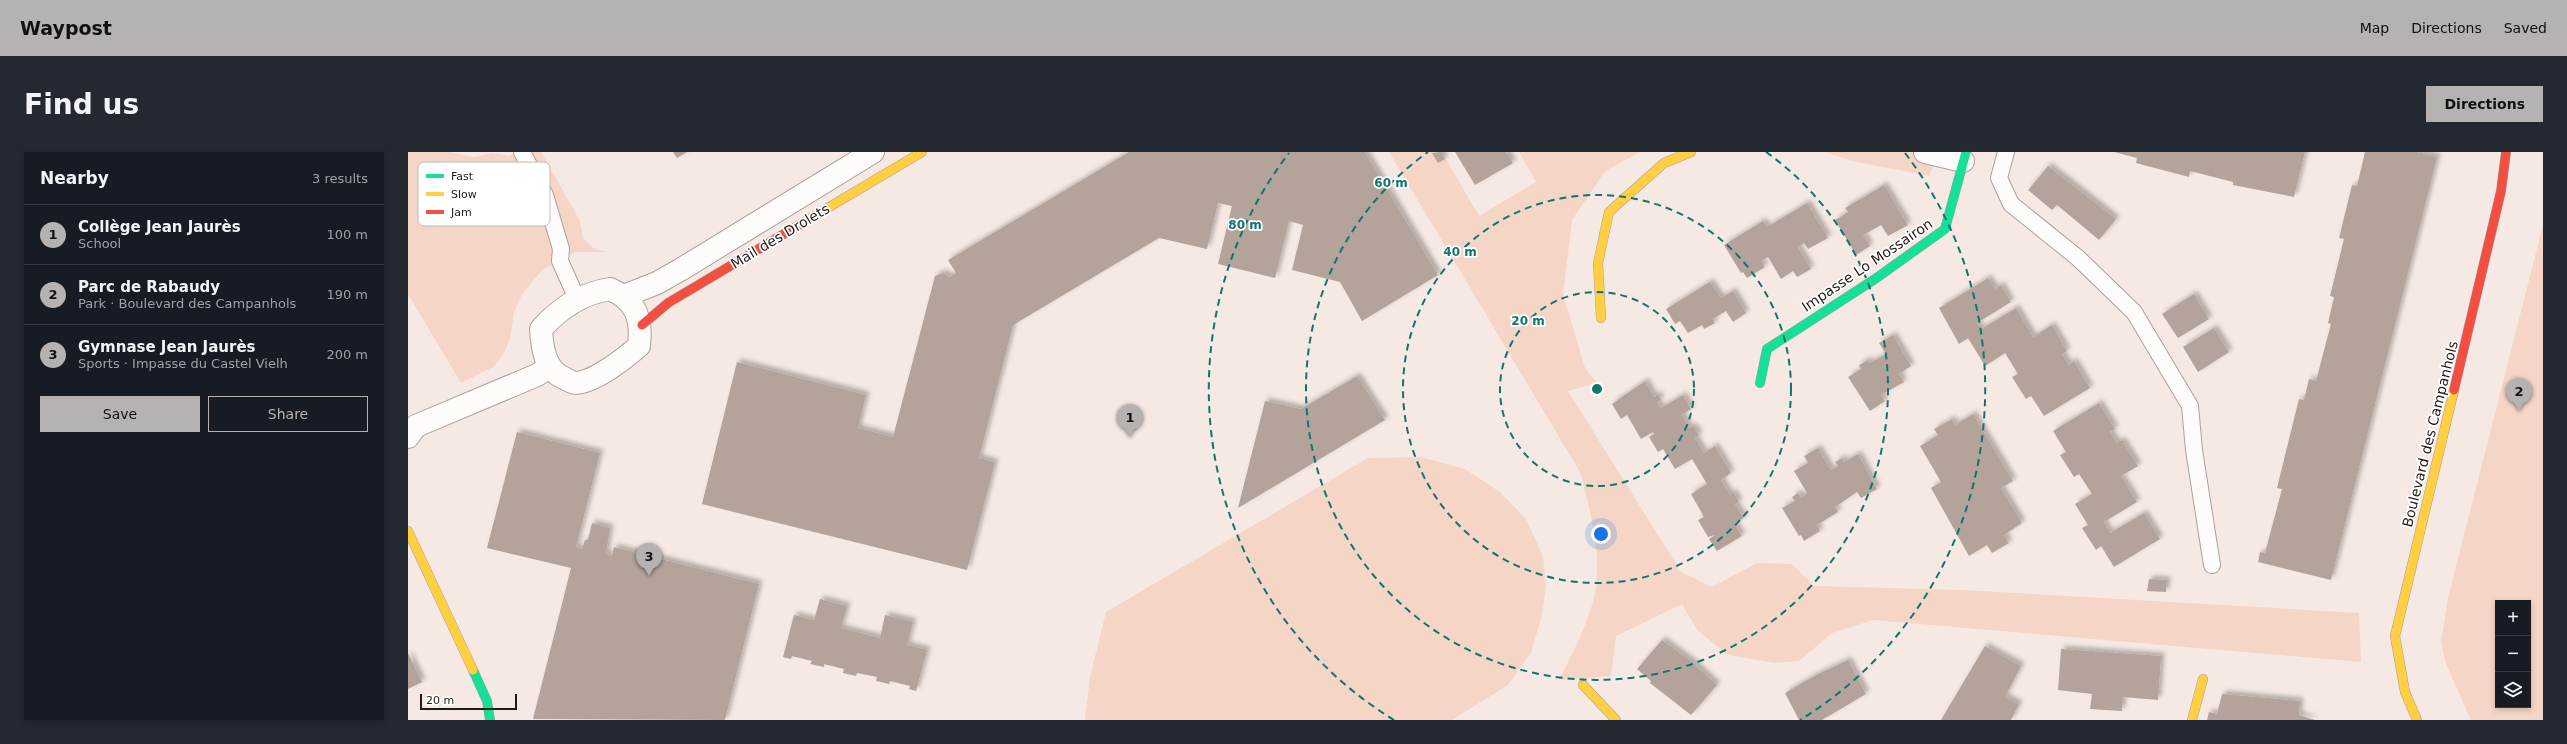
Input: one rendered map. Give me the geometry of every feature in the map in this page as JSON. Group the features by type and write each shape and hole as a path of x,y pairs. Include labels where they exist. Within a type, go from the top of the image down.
{"street":[{"name":"Mail des Drolets","path":"624,296 657,283 680,270 872,152"},
{"name":"Mail des Drolets","path":"642,325 668,303 922,152"},
{"path":"1601,318 1598,263 1610,212 1664,163 1691,152"},
{"path":"1925,152 1964,157"},
{"name":"Boulevard des Campanhols","path":"2417,720 2405,692 2395,636 2428,494 2478,296 2501,191 2506,152"},
{"name":"Impasse Lo Mossairon","path":"1760,383 1767,349 1875,279 1945,229 1964,157"},
{"path":"610,289 624,296 642,325 639,346 622,361 588,379 575,383 556,375 549,367 542,343 541,329 554,314 596,291 610,289"},
{"path":"408,437 416,426 536,375 549,367"},
{"path":"408,531 487,701 490,720"},
{"path":"2192,720 2203,679"},
{"path":"1583,685 1616,720"}],"lane":[{"path":"522,152 527,162"},
{"path":"2006,152 1999,178 2011,204 2078,258 2134,312 2190,406 2194,450 2212,565"},
{"path":"550,213 561,249 560,261 578,301"}],"shaded area":[{"path":"408,152 449,152 474,157 493,153 509,156 516,152 541,152 547,162 418,162 418,226 550,226 550,168 580,221 583,238 594,249 607,252 575,252 542,270 522,294 514,312 510,339 503,355 493,367 461,383 408,294"},
{"path":"1389,152 1442,152 1479,216 1536,182 1519,152 1640,152 1605,171 1572,220 1563,294 1585,368 1597,383 1568,391 1681,572 1712,587 1757,563 1792,564 1814,586 1964,590 2359,613 2361,662 1873,620 1832,633 1799,661 1775,663 1728,655 1698,631 1682,604 1616,636 1611,676 1559,680 1586,622 1593,602 1596,586 1597,553 1595,536 1580,472"},
{"path":"1825,152 1939,152 1929,176 1852,161"},
{"path":"2543,225 2543,720 2471,720 2446,664 2441,642 2448,598"},
{"path":"1420,457 1465,469 1500,492 1526,519 1543,556 1546,586 1542,615 1531,653 1508,685 1452,720 1085,720 1090,677 1106,612 1368,458"}],"building":[{"path":"673,152 687,152 677,158"},
{"path":"1129,152 1365,152 1438,275 1362,321 1340,282 1292,270 1303,225 1289,221 1275,278 1218,264 1232,206 1218,203 1207,249 1159,238 1013,325 979,458 995,462 967,570 702,504 737,362 866,395 858,428 893,437 935,276 943,273 950,277 956,273 948,260"},
{"path":"1441,152 1445,159 1438,163 1432,153"},
{"path":"1455,152 1506,152 1513,163 1475,185"},
{"path":"2114,152 2305,152 2294,197 2233,185 2233,182 2190,171 2189,177 2136,163 2137,158"},
{"path":"2365,152 2416,152 2437,157 2331,580 2258,562 2260,552 2265,553 2282,489 2277,488 2299,399 2304,400 2309,379 2316,381 2331,324 2328,323 2334,297 2330,296 2344,239 2339,238 2352,185 2357,186"},
{"path":"2048,166 2116,219 2099,240 2057,205 2052,210 2028,190"},
{"path":"1884,185 1908,225 1888,236 1881,225 1863,235 1870,246 1856,255 1835,220 1848,212 1845,208"},
{"path":"1807,203 1828,238 1808,249 1804,243 1798,247 1811,269 1797,277 1793,271 1781,279 1768,257 1761,261 1765,267 1747,278 1743,272 1741,273 1724,245 1763,221 1767,227"},
{"path":"1988,278 1995,289 2001,285 2011,302 1977,323 1981,329 2016,308 2033,337 2052,325 2067,351 2062,354 2069,365 2074,361 2090,388 2044,416 2031,396 2026,399 2012,377 2018,374 2005,353 1985,366 1968,338 1959,344 1939,308"},
{"path":"1710,282 1721,298 1733,291 1746,313 1733,322 1726,311 1713,319 1715,323 1704,329 1702,325 1688,333 1680,321 1675,324 1666,309"},
{"path":"2194,294 2209,319 2178,338 2162,314"},
{"path":"2214,328 2229,352 2198,372 2183,347"},
{"path":"1893,335 1911,366 1899,374 1904,382 1881,395 1885,401 1870,411 1848,377 1861,369 1859,365 1868,360 1870,363 1886,354 1879,343"},
{"path":"1357,376 1385,420 1238,508 1265,401 1301,409"},
{"path":"1645,381 1654,397 1658,394 1661,400 1657,402 1661,408 1683,395 1691,409 1682,415 1689,428 1693,426 1699,435 1695,438 1704,453 1715,446 1731,473 1721,480 1730,495 1733,492 1739,502 1735,504 1744,518 1734,524 1742,536 1717,551 1709,539 1715,535 1708,537 1698,520 1704,517 1691,494 1707,484 1692,459 1675,469 1663,449 1658,452 1649,437 1654,434 1653,432 1641,439 1627,415 1621,419 1612,404"},
{"path":"2099,403 2115,429 2110,432 2117,443 2122,440 2138,466 2121,476 2137,502 2104,522 2110,533 2144,513 2160,539 2114,567 2101,546 2096,550 2082,528 2088,525 2075,504 2092,494 2079,474 2074,477 2060,455 2066,452 2053,431"},
{"path":"1973,414 2013,481 2001,488 2022,523 2004,535 2009,543 1992,553 1987,545 1969,556 1931,488 1941,482 1920,446 1938,435 1934,429 1952,419 1955,425"},
{"path":"517,432 600,453 576,547 582,549 585,540 588,540 592,523 610,528 606,554 612,556 614,547 759,584 725,720 533,719 571,568 487,548"},
{"path":"1818,448 1831,470 1838,466 1835,462 1842,458 1844,462 1858,454 1877,489 1861,498 1857,492 1835,507 1838,512 1817,525 1820,531 1804,541 1801,535 1799,536 1782,508 1795,501 1792,497 1798,493 1801,497 1807,493 1794,471 1808,463 1804,456"},
{"path":"2149,579 2167,580 2166,592 2147,591"},
{"path":"820,599 847,606 841,628 880,638 885,615 913,622 907,645 927,650 916,691 909,689 910,686 890,681 889,684 876,681 877,677 857,673 856,676 843,673 844,669 824,664 824,667 810,664 812,661 792,656 791,659 783,657 794,615 814,620"},
{"path":"1662,640 1691,661 1717,685 1691,715 1650,683 1651,681 1637,669"},
{"path":"1985,646 2021,666 2005,697 2019,704 2011,720 1941,720"},
{"path":"2061,649 2161,656 2158,700 2123,697 2122,711 2090,709 2092,694 2058,690"},
{"path":"408,653 422,682 408,689"},
{"path":"1848,660 1866,694 1822,720 1799,720 1785,693 1816,675"},
{"path":"2222,694 2300,701 2299,715 2315,720 2207,720 2209,712 2217,714"}],"traffic: fast":[{"path":"1760,383 1767,349 1875,279 1945,229 1966,152"},
{"path":"473,670 487,701 490,720"}],"traffic: slow":[{"path":"799,225 922,152"},
{"path":"1601,318 1598,263 1609,212 1664,163 1691,152"},
{"path":"2417,720 2405,692 2395,636 2454,390"},
{"path":"408,531 473,670"},
{"path":"2192,720 2203,679"},
{"path":"1583,685 1616,720"}],"traffic: jam":[{"path":"2454,390 2501,191 2506,152"},
{"path":"642,325 668,303 799,225"}],"place":[{"name":"Parc de Rabaudy","path":"2519,411"},
{"name":"Collège Jean Jaurès","path":"1130,437"},
{"name":"Gymnase Jean Jaurès","path":"649,576"}]}
